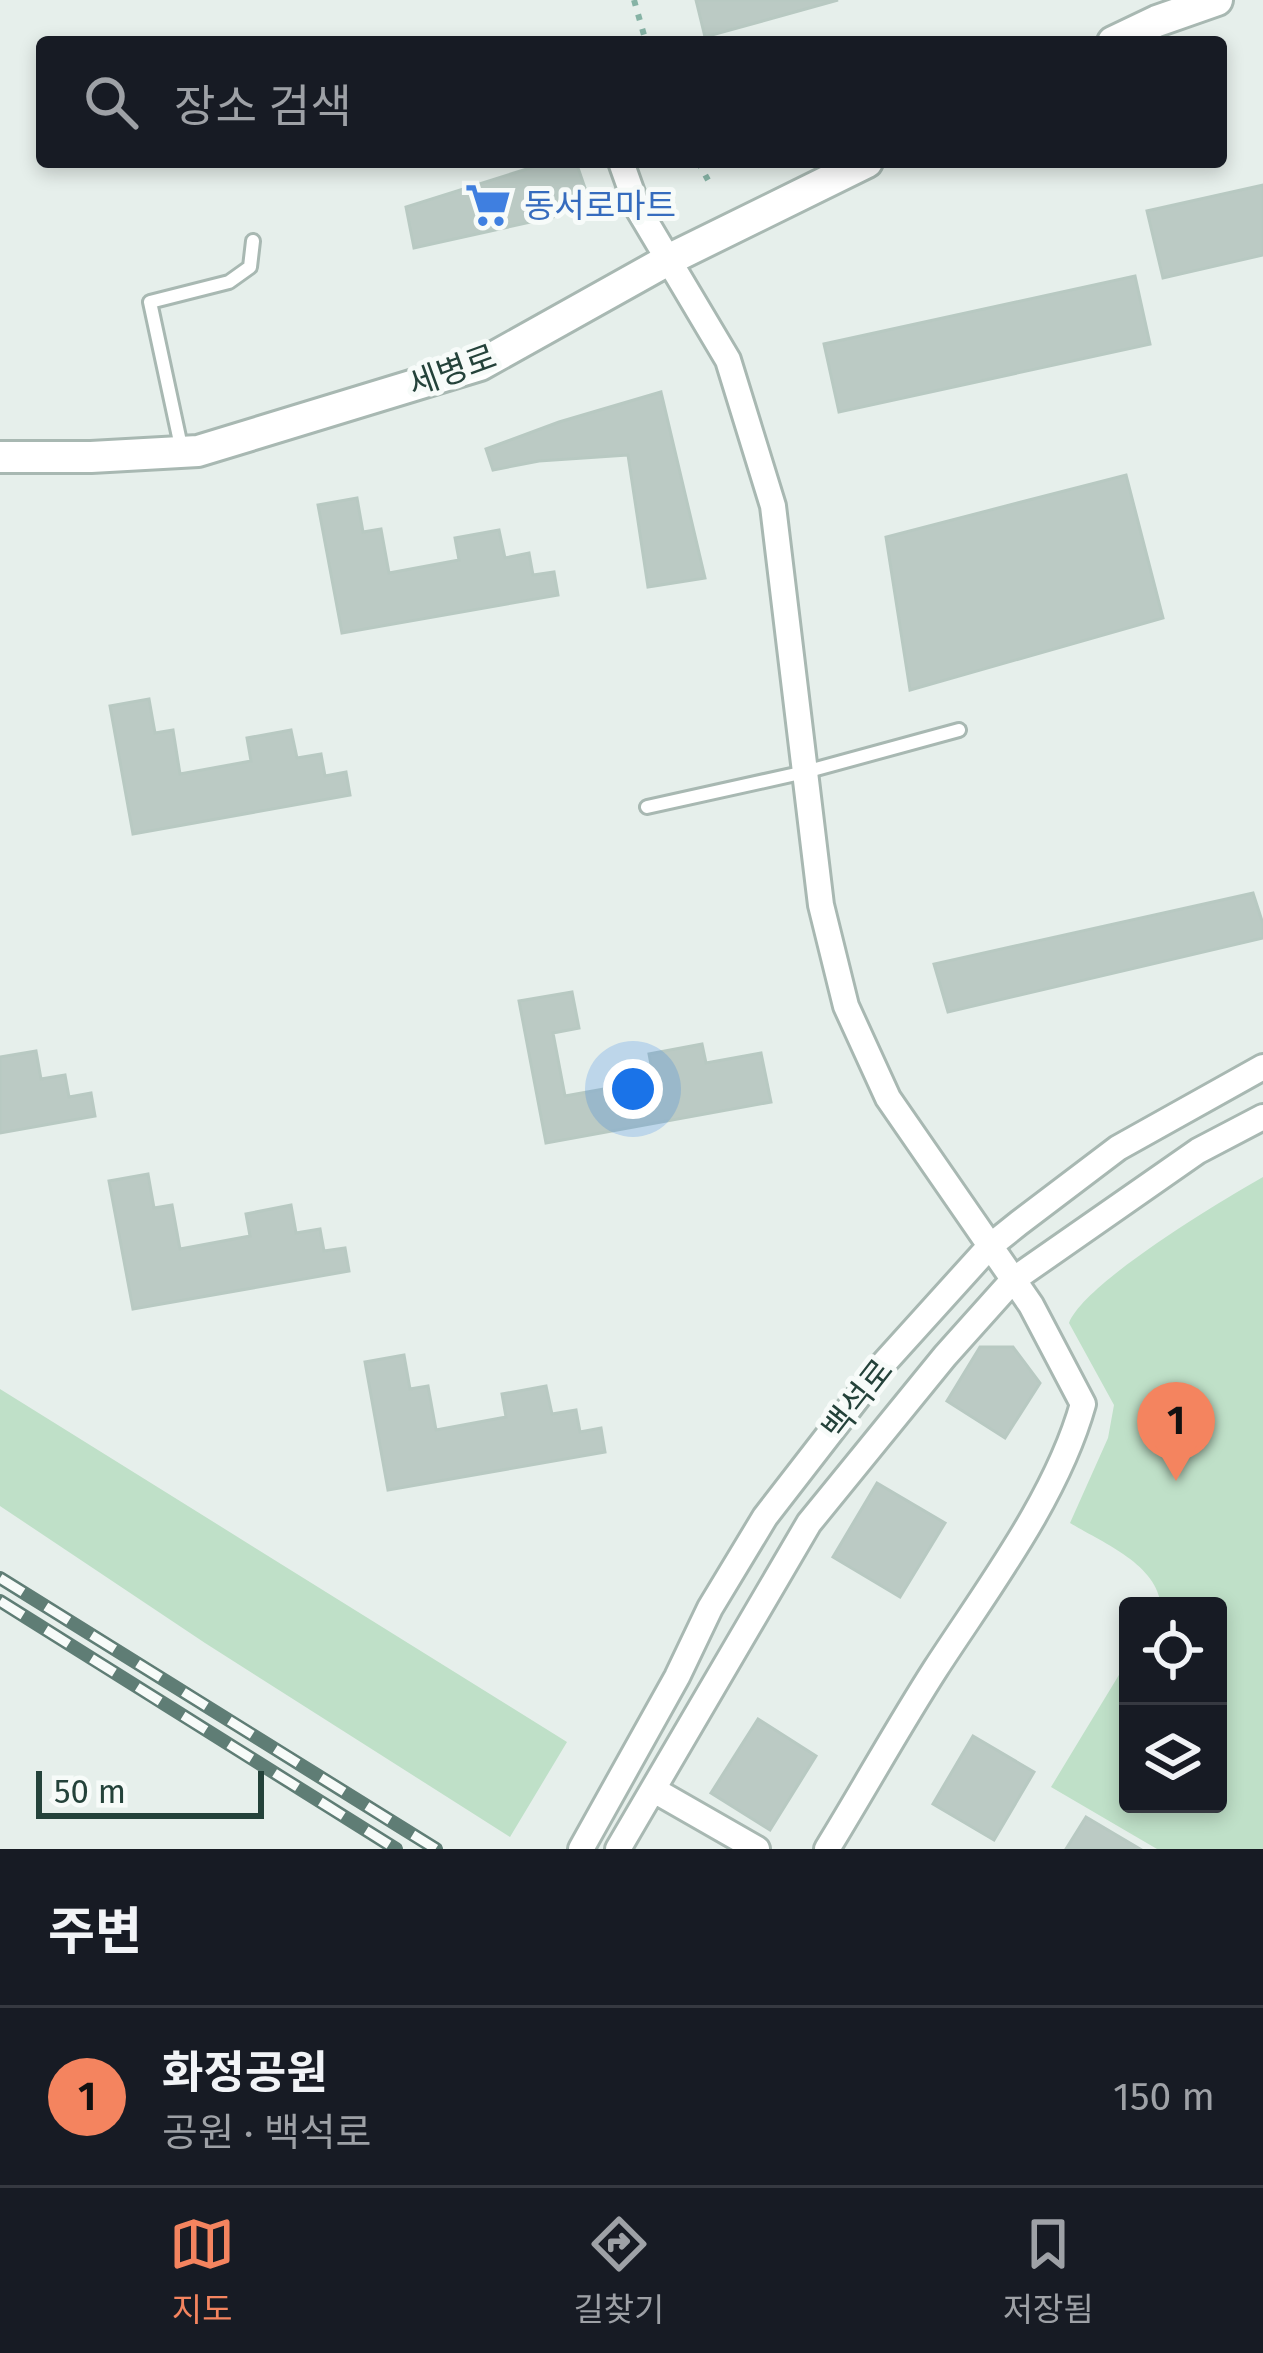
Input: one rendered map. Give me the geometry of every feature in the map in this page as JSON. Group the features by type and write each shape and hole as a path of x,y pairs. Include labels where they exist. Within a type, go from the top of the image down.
{"street":[{"path":"1126,36 1217,0"},
{"path":"623,168 637,207 728,360 773,506 821,905 846,1006 888,1098 1031,1305 1082,1404 1074,1436 1014,1547 827,1849"},
{"name":"세병로","path":"0,457 91,458 198,451 480,365 668,260 855,168"},
{"name":"백석로","path":"580,1849 677,1677 710,1608 765,1517 885,1362 989,1247 1118,1148 1263,1067"},
{"name":"백석로","path":"618,1849 809,1523 1013,1280 1198,1151 1263,1117"},
{"path":"654,1790 758,1849"}],"lane":[{"path":"182,452 150,302 230,282 250,267 253,241"},
{"path":"647,807 805,772 959,730"}],"path":[{"path":"634,0 644,36"},
{"path":"701,168 707,180"}],"green space":[{"path":"1263,1177 1263,1849 1157,1849 1051,1787 1119,1675 1119,1813 1227,1813 1227,1597 1159,1597 1139,1567 1070,1523 1108,1438 1114,1405 1069,1323 1080,1306 1126,1265"},
{"path":"0,1389 567,1742 510,1837 0,1506"}],"building":[{"path":"696,0 838,0 709,36 705,36"},
{"path":"530,168 578,168 586,191 580,206 553,217 414,248 406,207"},
{"path":"1263,185 1263,255 1163,278 1147,211"},
{"path":"1135,276 1150,344 839,412 824,344"},
{"path":"661,392 705,578 648,587 628,455 539,461 493,470 486,449"},
{"path":"1126,475 1163,618 910,690 886,537"},
{"path":"357,498 363,532 381,529 389,573 459,560 455,538 499,530 505,558 529,553 533,575 554,572 558,595 342,633 318,505"},
{"path":"149,699 155,733 173,730 180,774 251,761 247,738 291,730 297,758 321,754 325,776 346,772 350,795 133,834 110,706"},
{"path":"1253,893 1263,938 948,1012 934,964"},
{"path":"572,992 579,1028 553,1033 565,1096 654,1080 649,1054 702,1044 706,1063 761,1053 771,1102 546,1143 519,1001"},
{"path":"36,1051 41,1079 65,1075 69,1097 91,1093 95,1116 0,1133 0,1057"},
{"path":"148,1174 154,1208 172,1205 180,1249 250,1236 246,1214 291,1205 296,1233 320,1229 324,1251 345,1248 349,1271 133,1309 109,1181"},
{"path":"980,1347 1013,1347 1040,1383 1005,1438 947,1401"},
{"path":"404,1355 410,1389 428,1386 436,1430 506,1417 502,1394 546,1386 552,1414 576,1410 580,1432 601,1428 605,1452 388,1490 365,1362"},
{"path":"877,1483 945,1523 900,1597 833,1557"},
{"path":"758,1719 816,1756 770,1830 711,1793"},
{"path":"973,1736 1034,1772 994,1840 933,1804"},
{"path":"1086,1817 1140,1849 1066,1849"}],"railway":[{"path":"0,1578 436,1849"},
{"path":"0,1601 396,1849"}],"place":[{"name":"동서로마트","path":"488,205"},
{"name":"화정공원","path":"1176,1481"}]}
